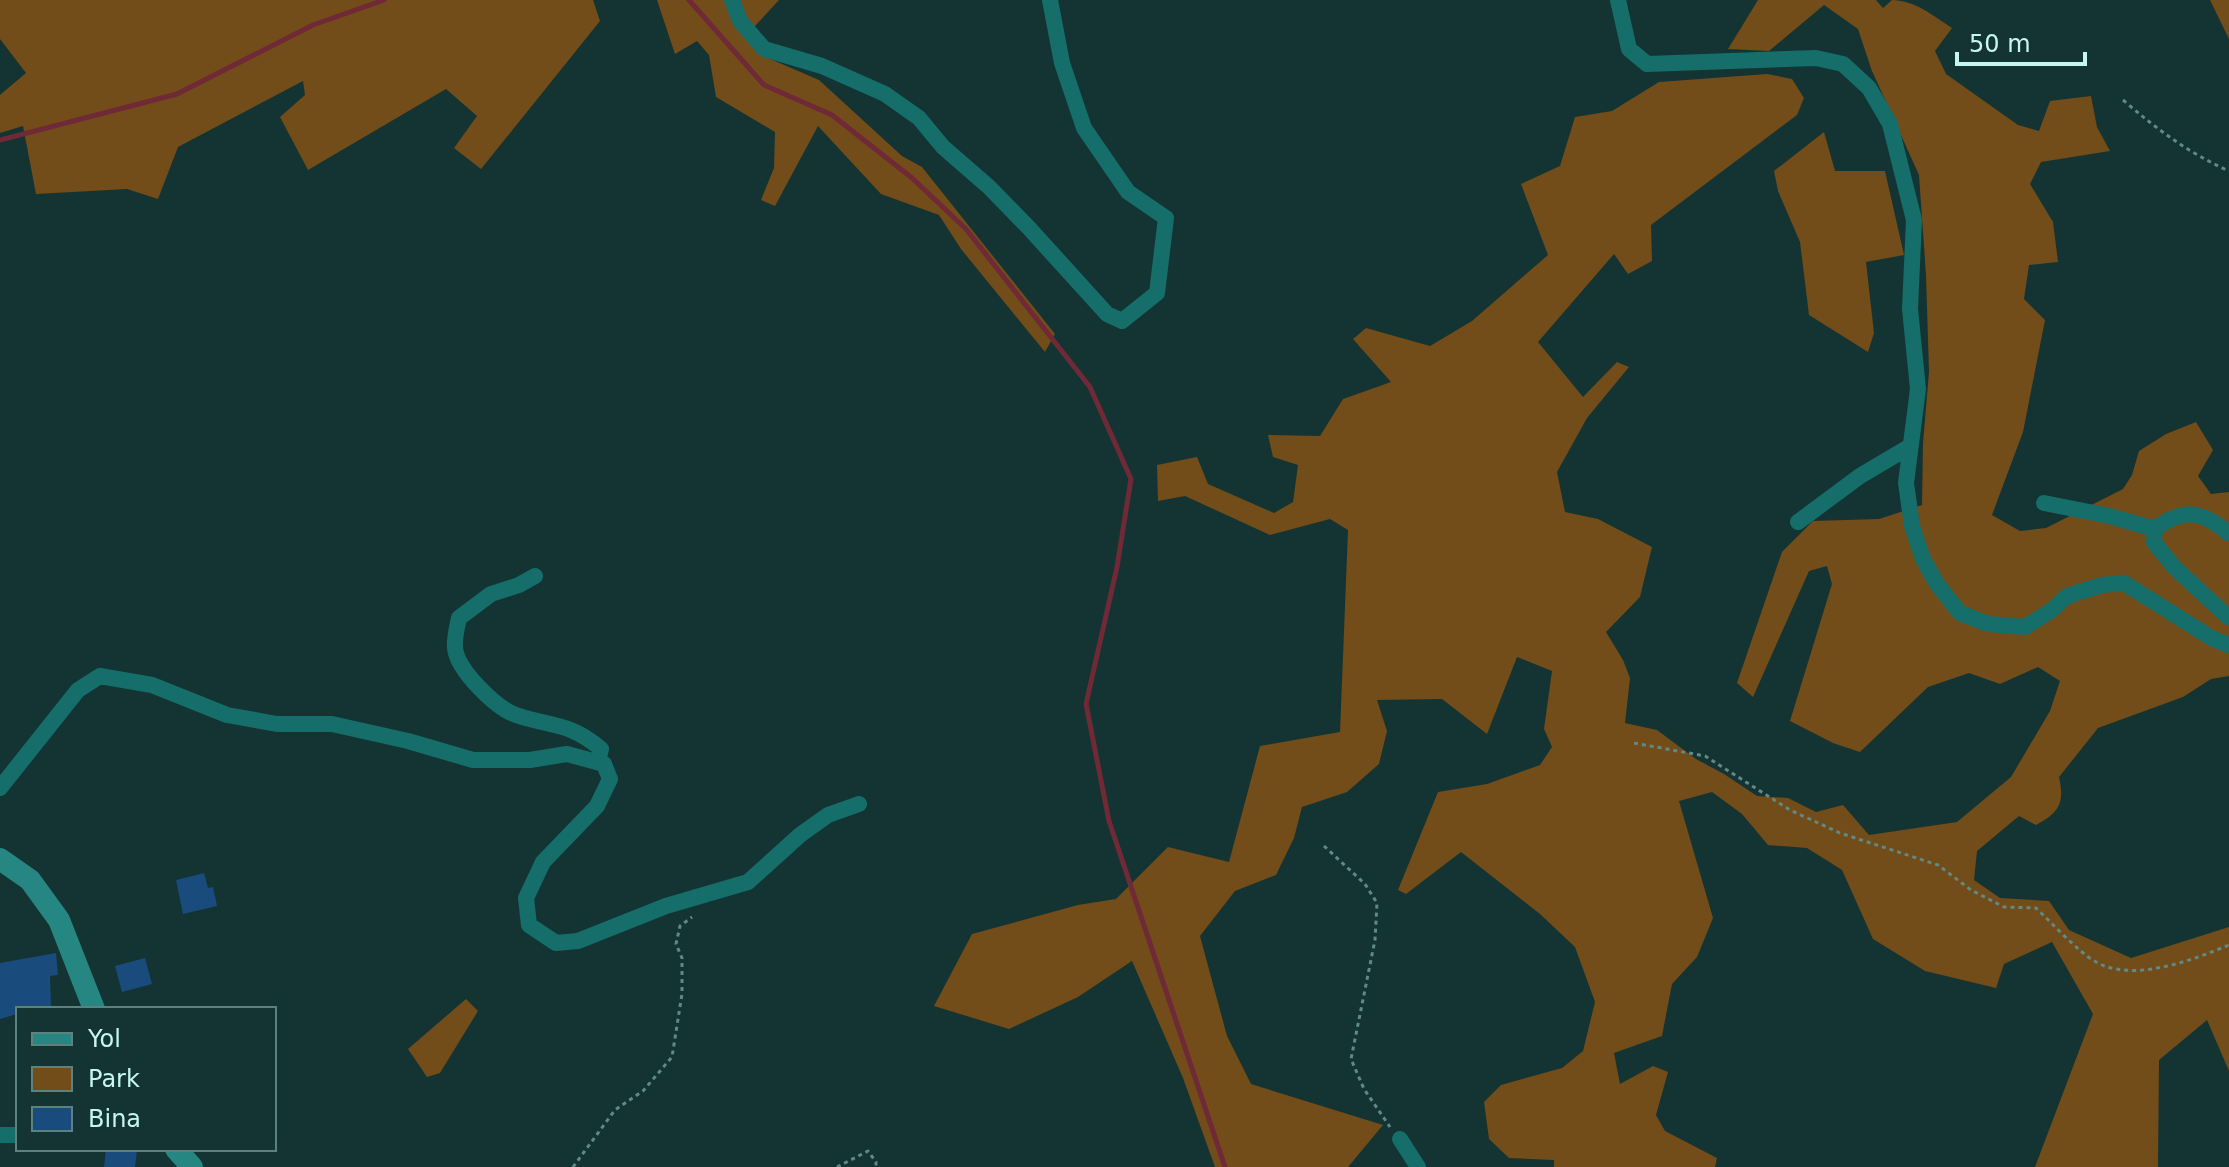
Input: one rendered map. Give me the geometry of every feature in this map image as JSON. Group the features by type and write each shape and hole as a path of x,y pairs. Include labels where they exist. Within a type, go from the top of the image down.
{"main road":[{"path":"0,859 30,880 59,920 93,1007"},
{"path":"178,1151 192,1167"}],"street":[{"path":"732,0 740,21 764,49 822,66 885,94 919,118 943,147 989,187 1029,228 1107,314 1122,321 1157,293 1166,218 1128,192 1084,128 1062,63 1050,0"},
{"path":"1618,0 1629,49 1647,64 1816,58 1843,64 1869,88 1890,124 1914,220 1910,309 1918,389 1906,483 1912,526 1923,559 1937,584 1960,613 1988,624 2025,627 2067,596 2102,585 2124,583 2213,639 2229,645"},
{"path":"1798,522 1860,476 1909,447"},
{"path":"2044,503 2155,529"},
{"path":"2229,534 2212,519 2197,515 2171,516 2155,529 2154,542 2174,567 2229,618"},
{"path":"535,576 491,594 459,618 455,650 466,672 487,695 514,715 583,734 601,749 598,762"},
{"path":"0,788 78,690 100,676 152,685 227,715 277,724 332,724 473,760 530,760 567,754 598,762 604,764 610,779 597,806 543,862 526,898 529,925 556,943 578,941 666,906 748,882 800,835 828,815 859,804"},
{"path":"1400,1139 1418,1167"}],"path":[{"path":"2123,100 2168,138 2196,156 2229,171"},
{"path":"1634,743 1705,756 1790,810 1840,833 1938,865 1971,890 2004,907 2036,908 2097,963 2133,972 2161,967 2229,945"},
{"path":"1324,846 1365,884 1377,903 1375,940 1351,1059 1364,1089 1400,1139"},
{"path":"573,1167 615,1110 643,1091 672,1057 682,994 682,958 676,944 680,926 692,916"},
{"path":"837,1167 868,1151 876,1167"}],"green space":[{"path":"0,0 593,0 600,21 481,169 454,148 477,116 446,89 308,170 280,117 305,95 303,81 178,147 158,199 127,189 36,194 23,126 0,133 0,95 26,73 0,39"},
{"path":"657,0 779,0 745,37 768,58 819,80 902,156 922,167 1055,334 1045,352 961,249 939,215 881,194 818,126 775,206 761,200 774,168 775,132 716,97 709,55 697,41 675,54"},
{"path":"1758,0 1876,0 1883,8 1892,0 1916,6 1952,28 1935,51 1946,74 2018,125 2039,131 2050,101 2091,96 2097,127 2110,151 2041,162 2030,184 2053,222 2058,262 2029,265 2024,299 2045,320 2023,432 1992,515 2020,531 2046,528 2123,489 2132,475 2139,451 2166,434 2196,422 2213,450 2198,476 2211,494 2229,492 2229,676 2211,679 2183,697 2098,728 2059,777 2061,794 2055,811 2036,825 2019,816 1977,851 1974,880 2000,898 2049,901 2069,930 2131,958 2229,927 2229,1071 2207,1020 2159,1060 2158,1167 2035,1167 2093,1014 2052,942 2004,964 1996,988 1925,971 1873,939 1842,870 1807,848 1768,845 1742,814 1712,792 1679,801 1713,918 1697,957 1672,984 1662,1036 1614,1053 1620,1084 1653,1066 1668,1072 1656,1115 1665,1131 1717,1158 1715,1167 1554,1167 1554,1160 1509,1158 1489,1139 1484,1102 1501,1085 1562,1068 1583,1051 1595,1002 1575,947 1540,914 1461,852 1406,894 1398,890 1438,792 1487,784 1540,765 1552,747 1544,729 1552,671 1517,657 1487,734 1442,699 1377,700 1387,731 1379,764 1347,792 1302,807 1294,838 1276,875 1235,891 1200,936 1227,1036 1251,1084 1383,1125 1348,1167 1215,1167 1183,1078 1132,961 1078,997 1009,1029 934,1006 972,934 1078,905 1116,899 1168,847 1229,862 1260,746 1340,732 1348,530 1330,519 1270,535 1185,496 1158,501 1157,465 1197,457 1208,484 1274,513 1293,502 1298,465 1273,457 1268,435 1320,436 1343,399 1391,382 1353,339 1366,328 1430,346 1472,321 1548,255 1521,184 1560,166 1575,117 1612,111 1659,82 1767,74 1792,79 1804,98 1797,115 1651,225 1652,261 1628,274 1614,254 1538,342 1583,397 1617,362 1629,367 1587,418 1557,472 1565,512 1598,519 1652,547 1640,597 1606,632 1630,678 1625,723 1657,730 1696,759 1757,796 1788,798 1816,812 1843,805 1869,835 1957,822 2011,777 2050,711 2060,681 2038,667 2000,684 1969,673 1928,687 1860,752 1833,743 1790,721 1832,584 1827,566 1809,571 1753,697 1737,683 1782,552 1813,521 1879,519 1922,505 1929,372 1919,175 1872,71 1858,29 1824,5 1769,51 1728,49"},
{"path":"2210,0 2229,0 2229,39"},
{"path":"1824,132 1835,171 1885,171 1904,255 1866,262 1874,333 1868,352 1809,315 1800,242 1778,191 1774,171"},
{"path":"466,999 478,1011 440,1073 427,1077 408,1049"}],"building":[{"path":"204,873 208,888 213,887 217,906 183,914 176,880"},
{"path":"56,953 58,975 50,976 51,1007 16,1007 16,1014 0,1019 0,963"},
{"path":"145,958 152,984 122,992 115,966"},
{"path":"106,1151 137,1151 135,1167 104,1167"}],"waterway":[{"path":"0,140 177,94 313,25 384,0"},
{"path":"689,0 764,85 832,115 912,178 966,229 1090,387 1131,479 1117,567 1086,704 1109,821 1225,1167"}]}
